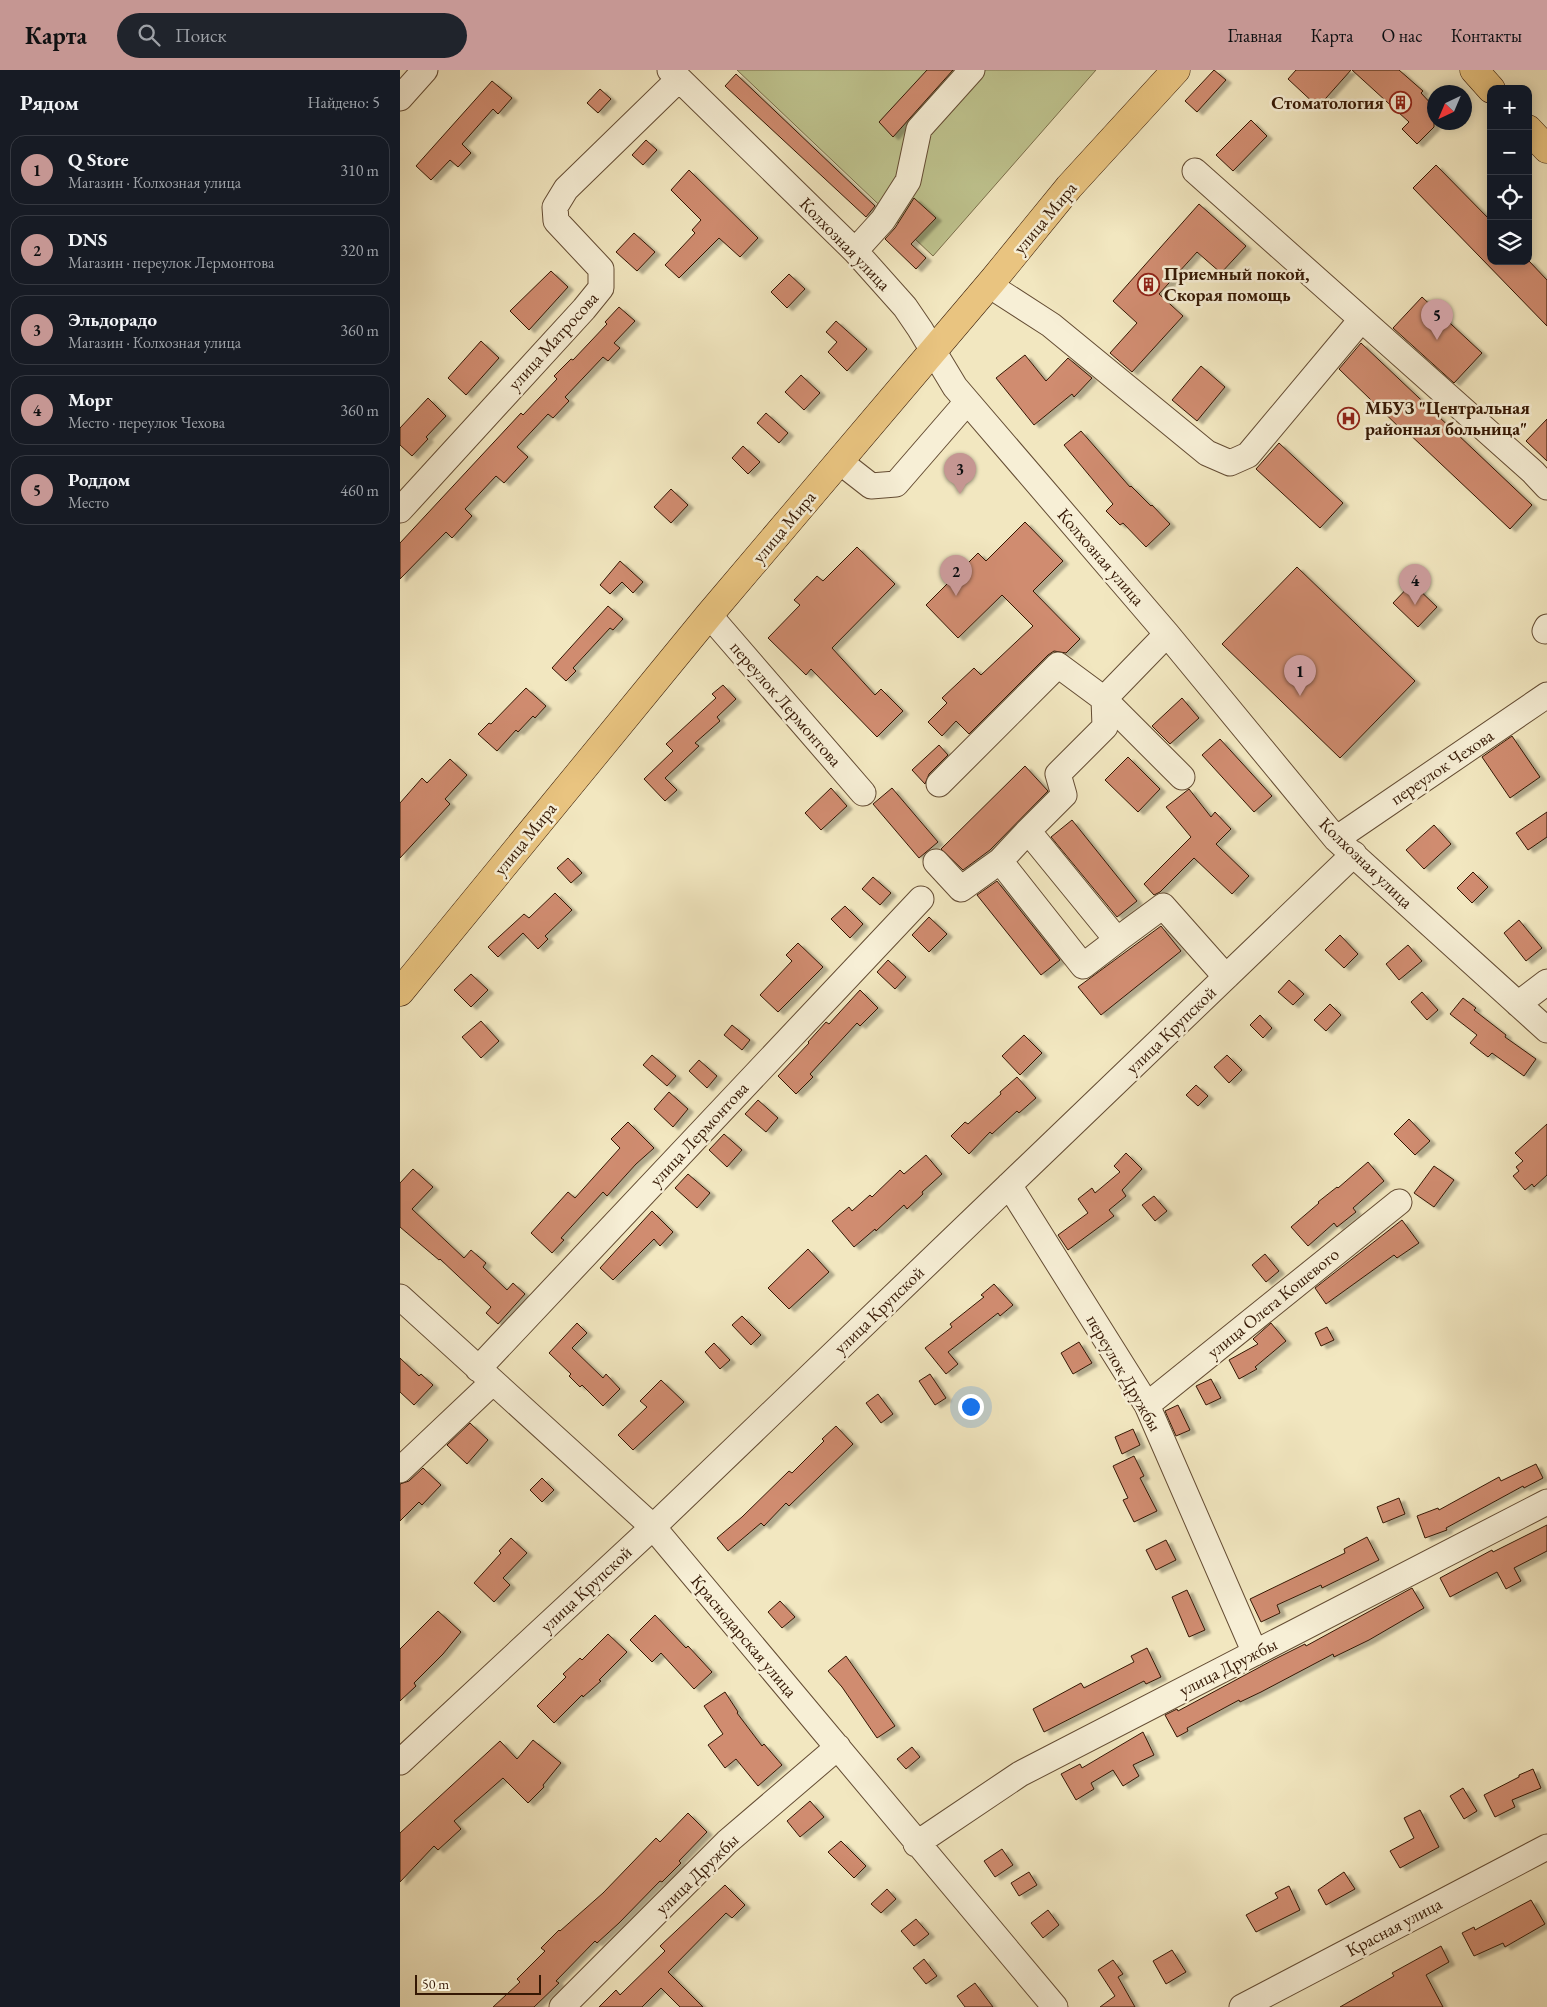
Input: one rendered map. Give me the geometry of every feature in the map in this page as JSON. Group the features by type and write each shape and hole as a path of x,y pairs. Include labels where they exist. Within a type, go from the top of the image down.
{"main road":[{"name":"улица Мира","path":"400,992 839,461 1069,188 1176,70"},
{"path":"1474,70 1487,85"},
{"path":"1529,130 1547,149"}],"street":[{"path":"400,98 424,70"},
{"path":"855,251 883,220 908,181 919,129 972,70"},
{"name":"Колхозная улица","path":"675,74 855,251 904,307 955,387 967,402 1167,634 1345,847 1547,1030"},
{"name":"улица Матросова","path":"400,510 601,288 601,269 556,221 555,207 566,189 675,74"},
{"path":"1195,171 1533,472 1547,487"},
{"path":"989,285 1051,325 1207,453 1230,463 1248,455 1361,320"},
{"path":"839,461 871,486 896,484 967,402"},
{"name":"переулок Лермонтова","path":"709,616 863,793"},
{"path":"936,862 961,889 1000,861 1064,794 1058,774 1105,726 1104,699 1167,634"},
{"path":"940,784 1058,665 1104,699 1182,777"},
{"name":"переулок Чехова","path":"1345,847 1547,695"},
{"path":"1028,831 1117,940"},
{"name":"улица Крупской","path":"400,1762 653,1527 1226,977 1345,847"},
{"path":"1000,861 1082,966 1163,906 1226,977"},
{"name":"улица Лермонтова","path":"400,1470 921,899"},
{"path":"1518,1004 1547,982"},
{"name":"переулок Дружбы","path":"1009,1185 1147,1405 1255,1653"},
{"name":"улица Олега Кошевого","path":"1147,1405 1399,1202"},
{"name":"Краснодарская улица","path":"400,1298 653,1527 838,1747 916,1844 1055,2007"},
{"name":"улица Дружбы","path":"916,1844 1020,1774 1547,1502"},
{"name":"улица Дружбы","path":"562,2007 727,1842 838,1747"},
{"name":"Красная улица","path":"1242,2007 1547,1847"}],"green space":[{"path":"737,70 1096,70 933,256"}],"building":[{"path":"927,70 953,70 893,137 879,122"},
{"path":"1214,70 1226,80 1197,112 1185,101"},
{"name":"Стоматология","path":"1296,70 1351,70 1318,107 1288,79"},
{"name":"Стоматология","path":"1352,70 1399,70 1423,91 1421,93 1427,99 1427,130 1431,130 1417,144 1402,129 1409,122"},
{"path":"736,74 875,206 866,217 725,86"},
{"path":"492,81 512,98 498,114 493,109 462,144 471,153 458,167 450,160 431,180 416,166"},
{"path":"600,89 611,99 598,113 587,103"},
{"path":"1251,120 1267,136 1233,171 1216,155"},
{"path":"646,140 657,150 643,165 632,155"},
{"path":"1436,165 1487,217 1487,264 1413,188"},
{"path":"689,170 758,238 740,257 719,238 679,278 665,265 695,233 692,230 701,220 671,190"},
{"path":"914,198 936,218 911,244 926,258 916,269 885,239 895,228"},
{"name":"Приемный покой, Скорая помощь","path":"1199,204 1246,246 1221,273 1197,252 1159,294 1183,316 1132,372 1110,353 1137,323 1113,301"},
{"path":"634,233 655,252 637,271 616,252"},
{"path":"1532,264 1547,280 1547,326 1488,265"},
{"path":"551,271 568,287 529,330 510,311"},
{"path":"789,274 805,289 787,308 771,292"},
{"path":"1422,297 1482,353 1454,383 1393,328"},
{"path":"619,307 635,321 614,343 620,348 608,361 603,357 565,397 569,401 553,418 548,414 517,447 528,457 504,483 496,476 465,509 472,516 452,538 446,532 400,579 400,543 521,413 523,415 557,379 554,376 571,359 573,360 607,324 605,322"},
{"path":"836,321 867,349 847,371 828,352 837,342 826,332"},
{"path":"481,341 499,358 466,395 448,378"},
{"path":"1361,343 1532,505 1510,529 1404,429 1403,431 1339,369"},
{"path":"1025,355 1046,381 1068,358 1092,378 1074,397 1072,394 1034,425 996,378"},
{"path":"1201,366 1225,387 1197,421 1172,400"},
{"path":"801,375 820,393 804,410 785,392"},
{"path":"428,398 446,416 426,437 428,439 412,456 400,445 400,428"},
{"path":"766,413 788,433 779,443 757,423"},
{"path":"1547,419 1547,461 1526,441"},
{"path":"1081,431 1130,487 1152,505 1170,524 1146,547 1123,523 1120,525 1106,511 1113,504 1064,445"},
{"path":"1279,443 1343,503 1320,528 1256,469"},
{"path":"743,446 760,462 748,474 732,458"},
{"path":"671,489 688,505 671,523 654,507"},
{"path":"1025,522 1063,561 1033,591 1080,639 1066,653 1054,651 1048,655 969,734 956,721 942,736 928,722 947,703 942,698 974,668 981,675 1033,626 1002,595 958,638 926,605 978,553 986,561"},
{"path":"857,547 895,584 832,648 875,695 881,689 903,711 877,737 811,669 806,675 768,638 800,605 794,600 817,576 823,581"},
{"path":"620,561 643,582 633,593 622,582 610,594 600,585"},
{"path":"1297,567 1415,681 1340,758 1222,644"},
{"path":"1412,583 1437,607 1418,627 1393,603"},
{"path":"608,606 623,619 613,630 610,628 573,668 576,671 566,681 552,668"},
{"path":"723,685 736,699 717,717 720,721 695,743 699,746 665,778 677,790 665,801 644,779 673,751 666,744 716,698 712,694"},
{"path":"526,688 546,706 535,718 533,716 518,732 516,730 497,751 478,734 489,723 491,724"},
{"path":"1182,698 1199,718 1170,744 1152,726"},
{"path":"1512,736 1540,777 1510,798 1482,757"},
{"path":"1220,739 1272,796 1254,812 1202,755"},
{"path":"939,745 948,755 929,774 925,784 912,770"},
{"path":"1128,757 1160,789 1138,812 1105,780"},
{"path":"450,759 467,775 445,799 450,804 400,858 400,803 422,778 427,783"},
{"path":"1025,766 1048,791 990,850 963,870 941,849"},
{"path":"831,788 847,806 821,830 805,813"},
{"path":"892,788 938,842 919,858 873,804"},
{"path":"1189,789 1211,817 1215,812 1231,829 1216,844 1249,876 1232,894 1194,858 1160,892 1154,895 1144,884 1191,837 1166,807"},
{"path":"1547,812 1547,837 1528,850 1516,833"},
{"path":"1072,820 1137,901 1117,917 1051,837"},
{"path":"1434,825 1451,844 1424,869 1406,850"},
{"path":"568,858 582,873 571,883 557,868"},
{"path":"1473,872 1488,887 1472,903 1457,888"},
{"path":"873,877 891,893 880,905 862,889"},
{"path":"997,881 1060,960 1041,975 977,895"},
{"path":"555,893 572,910 545,936 548,939 538,949 523,933 498,957 488,947 524,914 529,918"},
{"path":"845,906 863,924 850,938 831,919"},
{"path":"929,917 947,934 929,952 912,935"},
{"path":"1519,920 1542,948 1526,961 1504,933"},
{"path":"1161,926 1181,951 1101,1015 1078,987"},
{"path":"1340,935 1358,954 1344,968 1325,950"},
{"path":"798,943 823,967 778,1012 760,995 792,961 786,955"},
{"path":"1408,945 1422,961 1399,980 1386,964"},
{"path":"888,960 906,977 895,989 877,972"},
{"path":"471,974 488,990 471,1007 454,990"},
{"path":"1289,980 1304,994 1293,1005 1278,992"},
{"path":"860,990 878,1008 860,1026 857,1023 810,1074 813,1077 796,1094 778,1076 826,1022 829,1024"},
{"path":"1422,992 1438,1010 1427,1020 1411,1002"},
{"path":"1463,998 1476,1008 1474,1010 1506,1035 1505,1037 1536,1059 1524,1076 1492,1053 1488,1057 1470,1043 1477,1035 1450,1014"},
{"path":"1330,1004 1341,1015 1326,1031 1314,1020"},
{"path":"1260,1015 1272,1028 1263,1038 1250,1025"},
{"path":"481,1021 499,1041 481,1058 462,1037"},
{"path":"732,1025 750,1040 742,1050 724,1035"},
{"path":"1024,1035 1042,1053 1020,1075 1002,1056"},
{"path":"652,1055 676,1076 667,1086 643,1065"},
{"path":"1227,1055 1242,1070 1229,1083 1214,1067"},
{"path":"699,1060 717,1076 707,1088 689,1071"},
{"path":"1017,1077 1036,1098 1019,1113 1017,1111 992,1134 990,1132 969,1154 951,1136 965,1122 968,1124"},
{"path":"1196,1085 1208,1096 1198,1106 1186,1095"},
{"path":"669,1092 688,1109 673,1127 654,1109"},
{"path":"758,1100 778,1118 766,1132 745,1114"},
{"path":"1409,1119 1430,1141 1415,1155 1394,1134"},
{"path":"628,1122 654,1148 636,1164 607,1196 603,1192 561,1238 564,1240 552,1253 531,1233 568,1192 575,1198 620,1148 611,1139"},
{"path":"1547,1124 1547,1175 1534,1187 1532,1184 1525,1190 1513,1176 1519,1171 1516,1167 1523,1161 1515,1153"},
{"path":"724,1134 742,1150 727,1167 709,1150"},
{"path":"1126,1153 1142,1169 1122,1190 1126,1196 1109,1210 1114,1216 1068,1250 1058,1235 1088,1213 1078,1199 1092,1188 1095,1193 1120,1172 1114,1166"},
{"path":"926,1155 942,1174 907,1209 904,1205 876,1231 875,1229 854,1247 832,1221 849,1207 852,1211 870,1195 872,1197 900,1170 904,1174"},
{"path":"1368,1162 1384,1181 1353,1208 1356,1212 1337,1227 1334,1223 1308,1246 1291,1227 1318,1202 1338,1188"},
{"path":"1434,1166 1454,1180 1434,1207 1414,1193"},
{"path":"413,1169 433,1187 412,1209 464,1258 471,1250 486,1263 483,1267 507,1290 513,1283 525,1294 498,1324 486,1313 491,1307 440,1259 400,1227 400,1183"},
{"path":"688,1174 710,1193 697,1208 675,1188"},
{"path":"1154,1196 1167,1211 1155,1221 1142,1205"},
{"path":"652,1211 673,1232 660,1246 654,1239 613,1280 600,1268"},
{"path":"1402,1220 1419,1243 1397,1258 1394,1255 1326,1304 1315,1288"},
{"path":"808,1249 829,1272 789,1309 768,1288"},
{"path":"1265,1254 1279,1271 1266,1282 1252,1265"},
{"path":"994,1284 1013,1305 1000,1316 998,1313 948,1352 958,1364 946,1374 925,1348 952,1327 950,1324 984,1297 981,1295"},
{"path":"742,1316 761,1335 751,1345 732,1325"},
{"path":"577,1323 587,1333 572,1348 603,1378 606,1374 620,1389 603,1406 582,1385 580,1387 569,1376 571,1374 549,1353"},
{"path":"1271,1323 1286,1341 1255,1367 1257,1369 1239,1379 1229,1360 1258,1344 1253,1339"},
{"path":"1327,1327 1334,1340 1321,1346 1315,1333"},
{"path":"1079,1342 1092,1363 1073,1374 1061,1353"},
{"path":"714,1343 730,1360 720,1369 705,1352"},
{"path":"400,1358 419,1376 421,1374 433,1385 414,1405 400,1392"},
{"path":"930,1374 946,1398 935,1405 919,1381"},
{"path":"1211,1379 1221,1398 1206,1405 1196,1386"},
{"path":"661,1380 684,1402 633,1450 618,1435 647,1407 640,1401"},
{"path":"878,1394 893,1414 881,1423 866,1403"},
{"path":"1178,1405 1190,1430 1176,1436 1165,1411"},
{"path":"470,1423 488,1440 467,1464 447,1445"},
{"path":"836,1426 853,1444 789,1506 786,1503 764,1526 761,1523 728,1551 717,1538 742,1517 789,1471 792,1473"},
{"path":"1133,1429 1140,1445 1122,1454 1115,1437"},
{"path":"1134,1456 1144,1476 1140,1478 1157,1511 1134,1522 1123,1500 1128,1498 1113,1466"},
{"path":"1536,1464 1543,1478 1524,1488 1523,1486 1446,1528 1447,1530 1425,1538 1417,1516 1438,1508 1439,1510 1499,1477 1501,1481"},
{"path":"423,1468 441,1485 422,1505 419,1502 400,1521 400,1484 409,1481"},
{"path":"542,1478 554,1490 542,1502 530,1490"},
{"path":"1399,1498 1405,1514 1383,1523 1377,1507"},
{"path":"1547,1525 1547,1551 1514,1568 1521,1581 1506,1589 1497,1572 1450,1597 1440,1578 1492,1550 1493,1552"},
{"path":"1367,1537 1379,1560 1322,1588 1321,1585 1277,1605 1280,1613 1261,1622 1250,1599 1345,1553 1344,1549"},
{"path":"511,1538 527,1553 503,1578 510,1585 494,1602 474,1583 501,1553 499,1551"},
{"path":"1166,1540 1176,1560 1156,1570 1146,1550"},
{"path":"1412,1588 1424,1608 1369,1640 1334,1657 1333,1654 1261,1692 1240,1702 1239,1700 1187,1728 1188,1731 1177,1737 1165,1715 1177,1709 1178,1711 1305,1644 1306,1646"},
{"path":"1187,1590 1205,1630 1189,1637 1172,1597"},
{"path":"780,1601 795,1617 782,1628 768,1612"},
{"path":"438,1611 461,1632 443,1654 414,1683 416,1686 400,1701 400,1649"},
{"path":"655,1615 712,1672 694,1689 661,1653 652,1662 630,1640"},
{"path":"608,1634 627,1652 599,1680 601,1681 583,1697 582,1695 554,1723 537,1706 566,1677 563,1674 580,1658 582,1660"},
{"path":"1147,1648 1161,1677 1146,1684 1144,1681 1044,1732 1033,1709 1081,1683 1084,1688 1134,1662 1131,1656"},
{"path":"846,1656 895,1726 877,1738 842,1687 828,1671"},
{"path":"725,1692 737,1713 762,1746 764,1744 782,1765 758,1786 736,1759 725,1768 708,1745 723,1734 704,1706"},
{"path":"1143,1732 1154,1755 1133,1765 1139,1776 1123,1786 1113,1770 1091,1783 1094,1789 1076,1800 1061,1774 1080,1764 1082,1768"},
{"path":"533,1740 561,1763 543,1785 544,1787 528,1803 503,1778 454,1821 461,1829 438,1850 434,1846 400,1882 400,1833 500,1741 517,1759"},
{"path":"912,1747 920,1757 906,1769 897,1759"},
{"path":"1533,1769 1541,1788 1512,1800 1515,1807 1495,1817 1484,1795"},
{"path":"1463,1788 1477,1811 1464,1819 1450,1796"},
{"path":"810,1801 824,1817 800,1837 787,1821"},
{"path":"1420,1810 1439,1847 1400,1868 1390,1851 1414,1838 1404,1818"},
{"path":"688,1813 707,1832 662,1882 660,1881 597,1943 595,1941 556,1981 559,1983 534,2007 493,2007 520,1982 517,1979 545,1951 541,1948 559,1930 603,1893 656,1838 660,1842"},
{"path":"841,1841 866,1866 854,1878 828,1852"},
{"path":"1002,1849 1013,1865 995,1877 984,1861"},
{"path":"1029,1872 1037,1885 1019,1896 1011,1883"},
{"path":"1344,1872 1355,1889 1326,1905 1318,1890"},
{"path":"725,1885 745,1905 732,1918 726,1913 668,1972 703,2007 680,2007 661,1988 642,2007 599,2007 616,1990 620,1995 665,1951 660,1946"},
{"path":"1289,1886 1300,1910 1256,1932 1246,1915 1278,1898 1275,1893"},
{"path":"887,1889 896,1899 881,1913 871,1904"},
{"path":"1531,1900 1545,1924 1505,1947 1503,1943 1474,1956 1462,1933 1474,1927 1475,1930"},
{"path":"1048,1910 1059,1925 1043,1938 1031,1923"},
{"path":"916,1919 929,1934 914,1946 901,1931"},
{"path":"1441,1946 1449,1962 1426,1975 1443,2007 1340,2007 1394,1976 1392,1973"},
{"path":"1172,1950 1186,1972 1166,1984 1153,1961"},
{"path":"924,1959 937,1976 926,1984 913,1968"},
{"path":"1113,1960 1123,1974 1118,1977 1135,2007 1100,2007 1115,1996 1098,1970"},
{"path":"975,1983 993,2007 965,2007 957,1996"}],"place":[{"name":"Стоматология","path":"1400,103"},
{"name":"Приемный покой, Скорая помощь","path":"1148,284"},
{"name":"Роддом","path":"1437,340"},
{"name":"МБУЗ \"Центральная районная больница\"","path":"1349,418"},
{"name":"Эльдорадо","path":"960,494"},
{"name":"DNS","path":"956,596"},
{"name":"Морг","path":"1415,605"},
{"name":"Q Store","path":"1300,696"}]}
